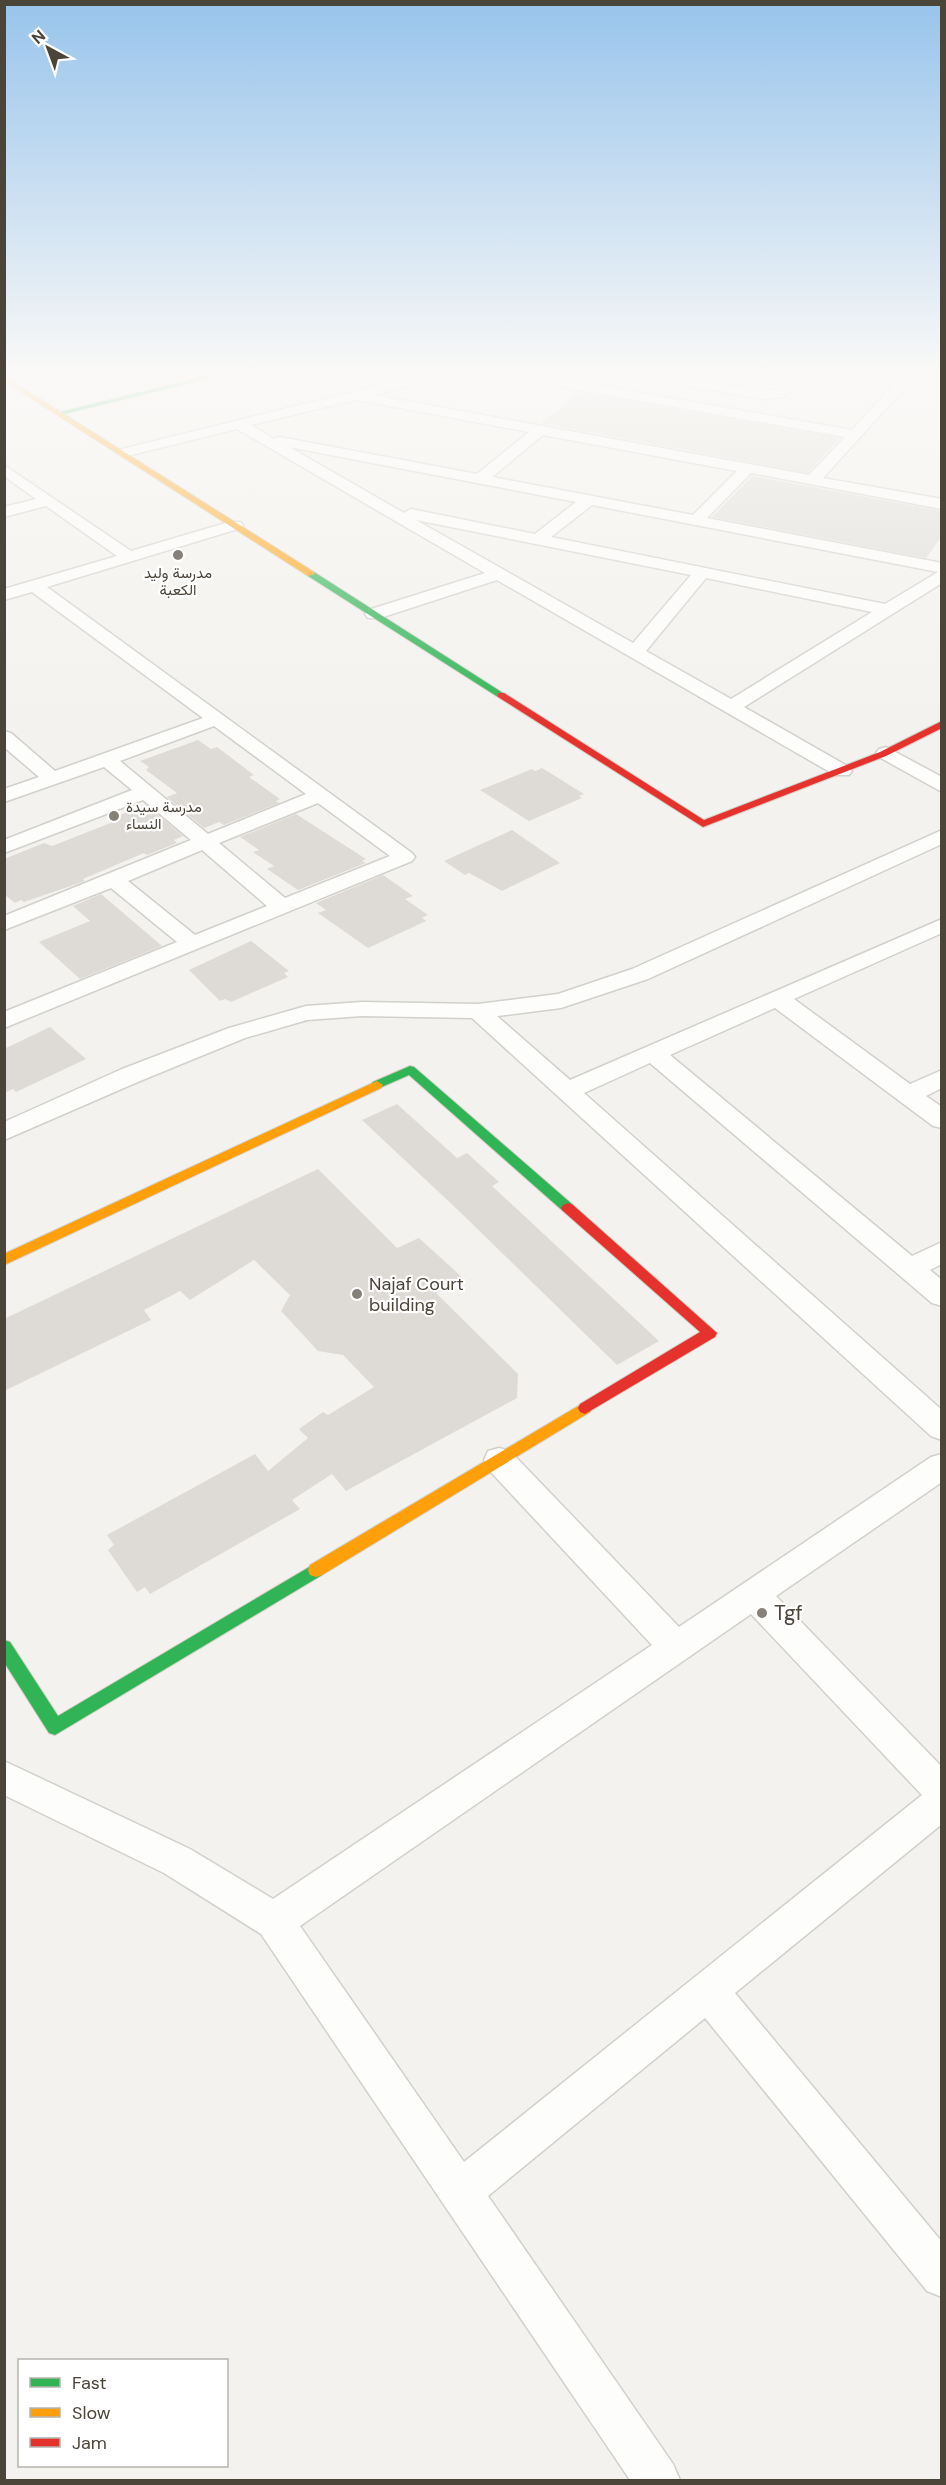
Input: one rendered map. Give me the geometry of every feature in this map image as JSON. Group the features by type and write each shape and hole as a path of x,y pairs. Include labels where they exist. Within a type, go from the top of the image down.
{"street":[{"path":"29,486 129,557"},
{"path":"174,486 703,824 886,753 942,724"},
{"path":"346,486 842,771"},
{"path":"517,486 697,520 937,570"},
{"path":"697,520 730,486"},
{"path":"845,486 942,504"},
{"path":"4,512 49,500"},
{"path":"537,540 589,500"},
{"path":"386,509 888,610"},
{"path":"8,590 35,585 235,525"},
{"path":"731,707 888,610 937,570 942,549"},
{"path":"635,652 702,573"},
{"path":"374,614 498,574"},
{"path":"4,1021 405,857 35,585"},
{"path":"812,657 848,602"},
{"path":"4,796 217,719"},
{"path":"4,737 53,779"},
{"path":"886,753 942,786"},
{"path":"108,760 282,907"},
{"path":"4,847 146,792"},
{"path":"4,924 320,795"},
{"path":"4,1132 131,1075 226,1037 306,1013 362,1009 478,1011 561,1001 640,974 942,836"},
{"path":"113,879 193,944"},
{"path":"567,1091 942,925"},
{"path":"777,998 942,1120"},
{"path":"478,1011 942,1428"},
{"path":"654,1054 942,1296"},
{"path":"4,1260 411,1070 710,1333 55,1727 4,1647"},
{"path":"908,1095 942,1078"},
{"path":"910,1269 942,1251"},
{"path":"499,1460 676,1647"},
{"path":"274,1921 942,1466"},
{"path":"753,1594 942,1791"},
{"path":"4,1777 177,1861 274,1921 657,2481"},
{"path":"460,2192 942,1801"},
{"path":"708,1991 942,2276"}],"building":[{"path":"742,486 806,486 942,511 942,536 926,558 712,517"},
{"path":"198,740 211,749 217,747 254,775 249,777 280,799 276,801 279,803 224,825 219,822 204,828 167,797 177,793 146,770 149,767 140,761"},
{"path":"542,768 584,794 579,796 582,798 529,821 480,790 532,769 535,771"},
{"path":"146,805 183,836 174,840 177,843 147,855 144,853 83,879 85,881 24,902 21,900 15,903 4,894 4,859 44,843 52,846 113,822 109,819"},
{"path":"296,814 366,859 362,861 366,863 298,890 267,869 274,866 253,852 259,850 240,837"},
{"path":"512,830 560,863 502,891 469,873 465,875 444,861"},
{"path":"383,875 413,896 405,899 428,915 422,918 426,921 368,948 318,913 326,910 316,903"},
{"path":"101,894 162,946 80,979 39,942 90,921 73,906"},
{"path":"251,941 289,971 284,973 288,977 231,1002 225,999 220,1001 189,970"},
{"path":"50,1027 86,1059 16,1092 13,1089 4,1093 4,1049"},
{"path":"397,1104 457,1158 467,1153 499,1182 492,1186 659,1341 617,1365 362,1120"},
{"path":"318,1169 397,1248 419,1238 463,1278 436,1293 518,1374 517,1398 346,1491 332,1474 292,1500 300,1509 150,1594 145,1587 137,1592 108,1550 114,1545 107,1535 255,1454 268,1471 308,1438 299,1429 323,1412 328,1415 374,1387 343,1355 318,1351 281,1311 290,1295 254,1260 190,1300 180,1291 144,1310 151,1320 4,1391 4,1319"}],"traffic: fast":[{"path":"311,574 501,695"},
{"path":"377,1085 410,1070 568,1208"},
{"path":"4,1647 55,1727 316,1570"}],"traffic: slow":[{"path":"173,486 311,574"},
{"path":"4,1260 377,1085"},
{"path":"316,1570 585,1408"}],"traffic: jam":[{"path":"501,695 703,824 883,754 942,724"},
{"path":"568,1208 710,1333 585,1408"}],"place":[{"name":"مدرسة وليد الكعبة","path":"178,555"},
{"name":"مدرسة سيدة النساء","path":"114,816"},
{"name":"Najaf Court building","path":"357,1294"},
{"name":"Tgf","path":"762,1613"}]}
